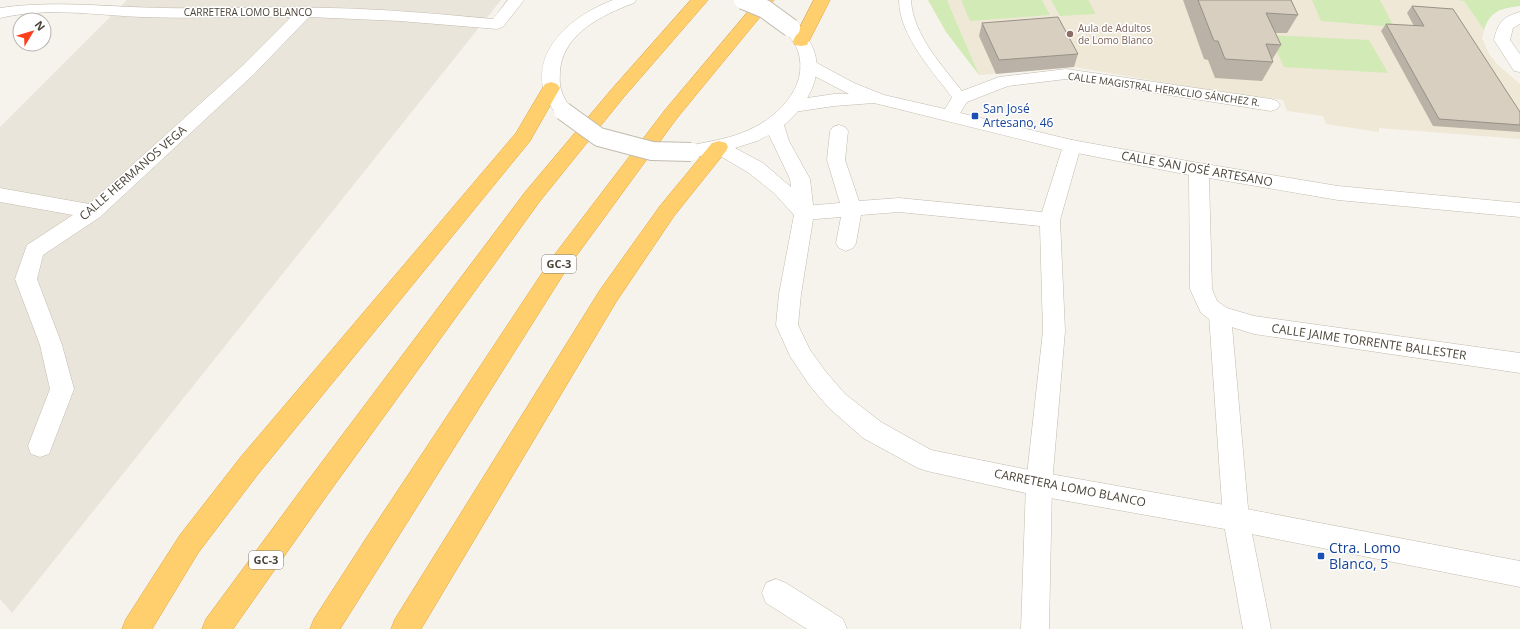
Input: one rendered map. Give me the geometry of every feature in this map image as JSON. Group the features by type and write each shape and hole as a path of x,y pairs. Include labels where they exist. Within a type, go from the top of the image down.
{"highway":[{"name":"GC-3","path":"216,629 316,490 534,196 617,94 700,0"},
{"name":"GC-3","path":"324,629 376,546 559,264 671,114 766,0"},
{"path":"796,34 822,0"},
{"path":"136,629 189,544 248,466 523,137 551,88"},
{"path":"405,629 608,296 666,211 719,147"}],"street":[{"path":"142,12 153,0"},
{"name":"CARRETERA LOMO BLANCO","path":"0,13 29,4 54,3 142,12 305,12 416,16 497,24 516,0"},
{"path":"628,0 608,6 584,20 560,44 551,66 551,88 563,111 599,137 652,151 691,152 719,147 751,136 774,124 794,106 803,92 808,78 809,66 807,53 796,34 765,8 743,0"},
{"path":"584,20 588,2"},
{"name":"CALLE HERMANOS VEGA","path":"40,446 62,389 51,344 26,279 34,251 93,212 248,71 305,12"},
{"path":"1518,65 1502,40 1505,26 1520,17"},
{"name":"CALLE SAN JOSÉ ARTESANO","path":"809,66 848,87 879,99 950,115 1072,146 1200,170 1338,193 1520,210"},
{"name":"CALLE MAGISTRAL HERACLIO SÁNCHEZ R.","path":"960,98 1005,81 1066,74 1271,105"},
{"path":"950,115 960,98"},
{"name":"CALLE SAN JOSÉ ARTESANO","path":"794,106 834,100 879,99"},
{"name":"CARRETERA LOMO BLANCO","path":"774,124 780,141 800,179 804,213 790,294 788,325 801,356 818,380 837,401 872,430 927,460 1039,484 1236,519 1520,574"},
{"path":"839,131 836,160 852,209 846,243"},
{"path":"1035,629 1039,484 1054,331 1050,220 1072,146"},
{"path":"719,147 756,168 781,188 804,213 899,205 1050,220"},
{"path":"1200,170 1201,289 1209,306 1220,315 1236,519 1257,629"},
{"path":"0,195 93,212"},
{"name":"CALLE JAIME TORRENTE BALLESTER","path":"1220,315 1254,325 1520,364"},
{"path":"776,593 833,629"}],"lane":[{"path":"905,0 904,6 918,42 960,98"}],"shaded area":[{"path":"127,0 501,0 12,613 0,599 0,127"},
{"path":"947,0 1464,1 1484,30 1482,38 1489,54 1498,65 1520,84 1520,139 1379,128 1379,132 1326,124 1323,116 1287,111 1283,100 1195,88 1074,67 979,75"}],"green space":[{"path":"928,0 947,0 979,75 946,32"},
{"path":"961,0 1042,0 1050,15 970,21"},
{"path":"1051,0 1088,0 1096,14 1060,16"},
{"path":"1312,0 1380,0 1394,27 1321,21"},
{"path":"1455,0 1520,0 1520,6 1507,8 1493,14 1484,30 1464,1"},
{"path":"1269,35 1369,40 1388,73 1284,67"}],"building":[{"path":"1198,0 1291,0 1298,15 1266,13 1281,45 1266,44 1273,62 1225,59 1218,41 1214,41"},
{"path":"1412,6 1453,9 1520,112 1520,125 1439,119 1386,24 1424,26"},
{"path":"1058,17 1078,54 999,60 982,23"}],"place":[{"name":"Aula de Adultos de Lomo Blanco","path":"1070,34"},
{"name":"San José Artesano, 46","path":"975,116"},
{"name":"Ctra. Lomo Blanco, 5","path":"1321,556"}]}
